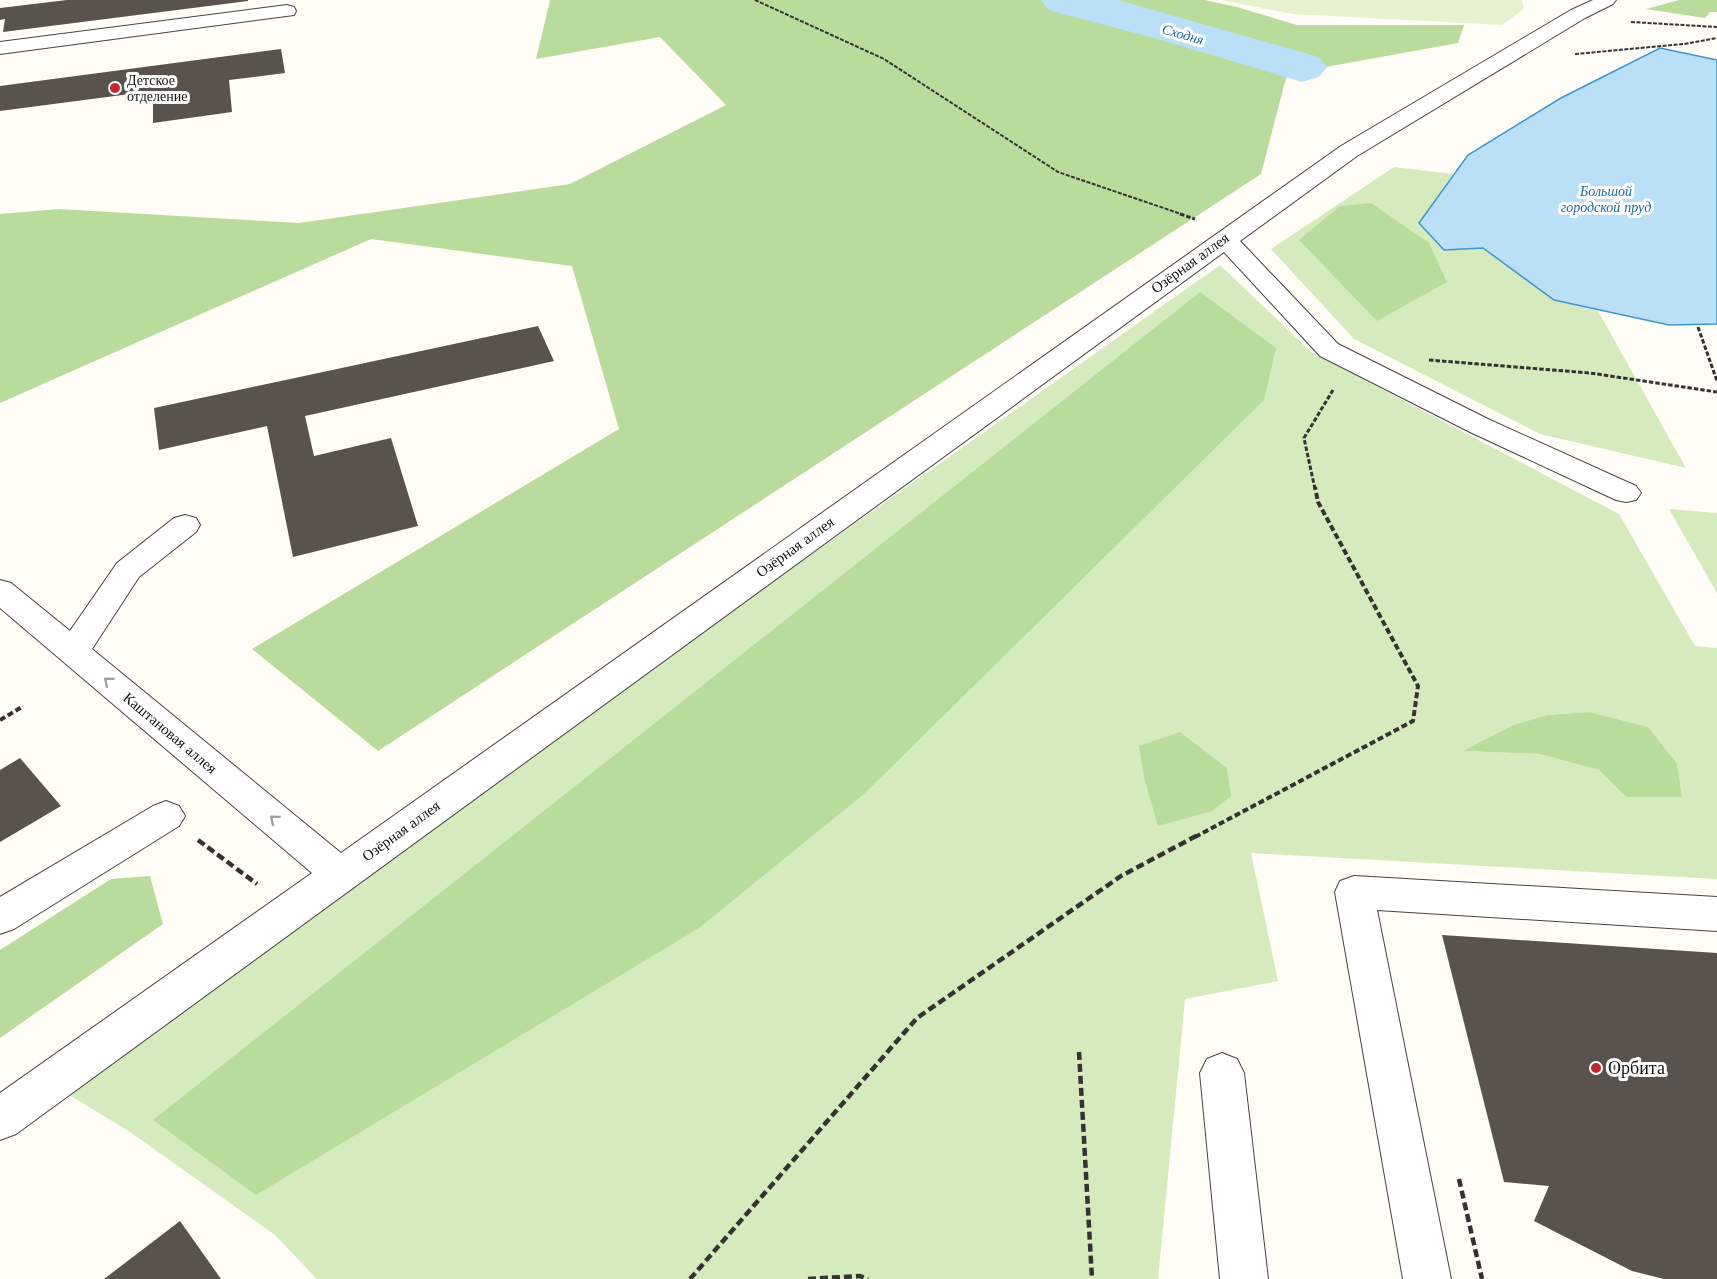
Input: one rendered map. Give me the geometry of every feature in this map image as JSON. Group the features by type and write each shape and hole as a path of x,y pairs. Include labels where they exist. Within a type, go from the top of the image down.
{"street":[{"name":"Озёрная аллея","path":"0,1119 340,874 1214,230 1578,14 1607,0"},
{"path":"0,48 287,11"},
{"path":"1214,230 1329,350 1480,426 1626,493"},
{"path":"73,652 128,570 185,525"},
{"name":"Каштановая аллея","path":"0,591 340,874"},
{"path":"0,917 166,816"},
{"path":"1427,1279 1354,892 1717,914"},
{"path":"1222,1073 1244,1279"}],"path":[{"path":"755,0 884,59 1058,172 1214,230"},
{"path":"1624,21 1717,27"},
{"path":"1567,55 1684,44 1717,38"},
{"path":"1698,327 1717,381"},
{"path":"690,1279 917,1018 1121,876 1413,722 1418,686 1318,502 1304,438 1350,361"},
{"path":"1460,363 1590,373 1717,392"},
{"path":"0,720 22,707"},
{"path":"166,816 262,888"},
{"path":"1079,1052 1092,1279"},
{"path":"1459,1177 1482,1279"},
{"path":"808,1279 868,1279"}],"green space":[{"path":"550,0 1205,0 1297,25 1464,25 1458,43 1287,74 1261,174 378,751 252,649 619,429 572,266 371,239 0,403 0,214 59,209 299,223 570,184 726,105 660,37 536,59"},
{"path":"1220,0 1522,0 1524,9 1502,25 1293,14"},
{"path":"1679,0 1717,0 1717,12 1710,12 1705,18 1646,9"},
{"path":"1394,167 1453,174 1419,223 1444,250 1482,248 1554,300 1598,311 1686,468 1540,434 1354,339 1271,249"},
{"path":"1371,203 1429,243 1447,282 1377,321 1299,240 1340,206"},
{"path":"1220,265 1311,352 1619,514 1695,646 1717,648 1717,879 1251,853 1278,981 1185,999 1158,1279 317,1279 275,1235 130,1132 58,1088","holes":["1590,712 1648,727 1682,797 1626,797 1599,770 1539,754 1464,751 1513,725 1547,715"]},
{"path":"1200,292 1276,348 1264,400 864,794 699,928 256,1195 153,1120"},
{"path":"1669,509 1717,513 1717,593"},
{"path":"1590,712 1648,727 1677,764 1682,797 1626,797 1599,770 1539,754 1463,751 1513,725 1547,715"},
{"path":"1180,732 1227,768 1231,796 1212,811 1158,826 1144,777 1139,746"},
{"path":"150,876 163,924 0,1038 0,950 111,879"}],"water":[{"name":"Большой городской пруд","path":"1660,48 1717,60 1717,324 1669,325 1554,300 1483,248 1444,250 1419,223 1468,155 1561,98"}],"building":[{"path":"67,0 248,1 3,32 5,19 0,20 0,8"},
{"name":"Детское отделение","path":"281,49 285,73 229,80 232,112 153,123 153,91 0,111 0,86"},
{"path":"538,326 554,361 305,416 314,456 391,438 418,526 293,557 267,426 159,450 154,408"},
{"path":"20,758 61,806 0,842 0,770"},
{"name":"Орбита","path":"1442,935 1717,953 1717,1279 1664,1279 1632,1271 1534,1221 1549,1186 1504,1182"},
{"path":"180,1221 221,1279 104,1279"}],"waterway":[{"name":"Сходня","path":"1064,0 1175,29 1302,67"}],"place":[{"name":"Детское отделение","path":"115,88"},
{"name":"Орбита","path":"1596,1068"}]}
